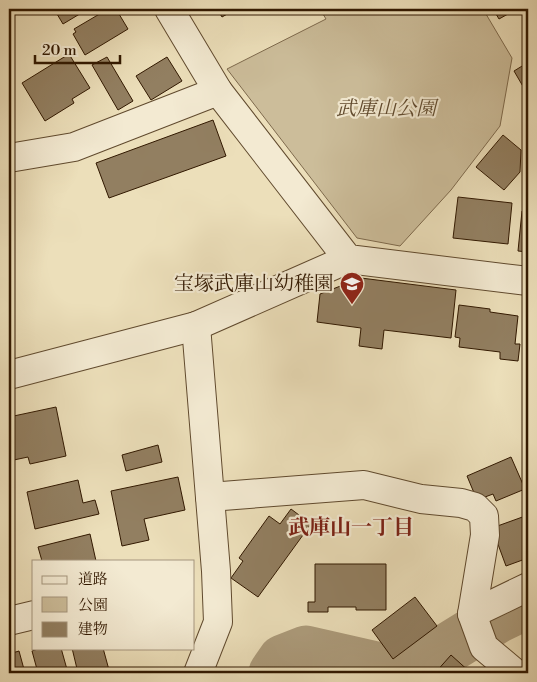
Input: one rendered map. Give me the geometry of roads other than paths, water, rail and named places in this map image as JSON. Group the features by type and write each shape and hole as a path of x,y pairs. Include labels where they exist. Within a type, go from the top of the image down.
{"street":[{"path":"169,9 218,91 348,259"},
{"path":"9,158 74,147 218,91"},
{"path":"9,375 196,326 348,259 528,280"},
{"path":"196,326 210,497 205,573 218,622 198,673"},
{"path":"210,497 364,485 421,499 461,503 475,507 484,516 485,535 472,614 484,647 516,673"},
{"path":"472,614 528,587"},
{"path":"9,620 32,614"}],"waterway":[{"path":"274,673 283,660 306,651 394,671 424,663 497,618 528,603"}],"place":[{"name":"宝塚武庫山幼稚園","path":"352,305"}],"district":[{"name":"武庫山一丁目","path":"351,528"}],"park label":[{"name":"武庫山公園","path":"386,109"}]}
